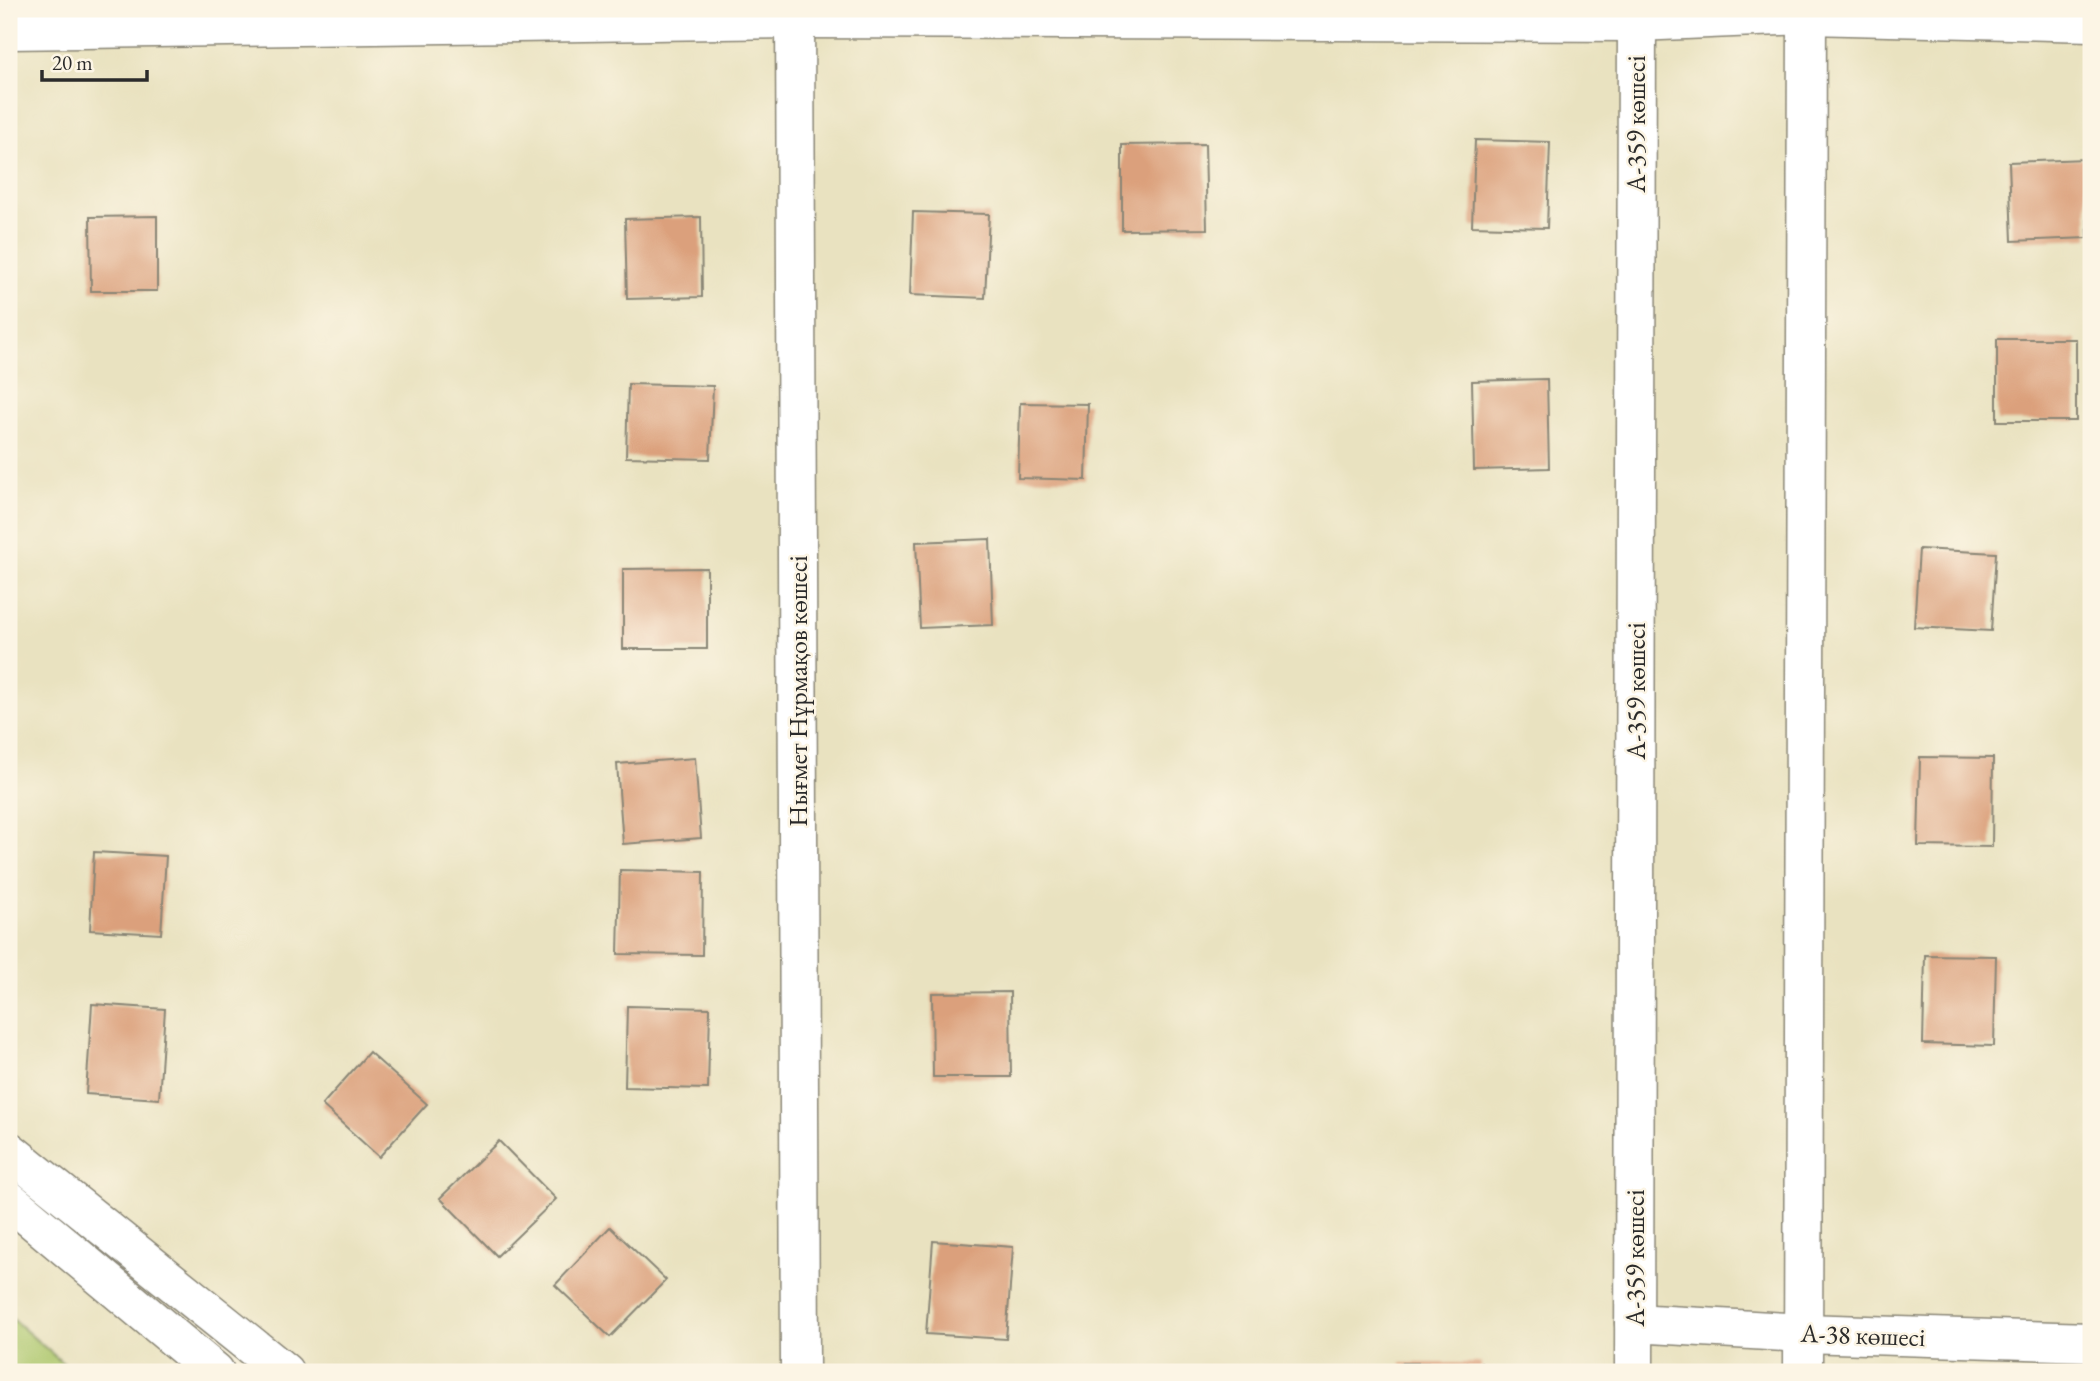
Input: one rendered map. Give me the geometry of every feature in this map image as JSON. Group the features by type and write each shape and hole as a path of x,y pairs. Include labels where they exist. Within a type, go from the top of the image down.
{"street":[{"path":"1802,1372 1807,12"},
{"path":"9,30 795,14 1637,15 1807,12 2091,22"},
{"name":"Нығмет Нұрмақов көшесі","path":"795,14 800,1372"},
{"name":"А-359 көшесі","path":"1634,1372 1637,15"},
{"path":"9,1151 284,1372"},
{"path":"9,1200 215,1372"},
{"name":"А-38 көшесі","path":"1634,1323 1803,1333 2091,1342"}],"green space":[{"path":"9,1316 73,1372 9,1372"}],"building":[{"path":"1475,140 1550,142 1547,228 1472,226"},
{"path":"1205,144 1207,229 1122,230 1122,145"},
{"path":"2085,159 2088,238 2012,241 2009,162"},
{"path":"913,212 989,214 985,298 910,295"},
{"path":"157,216 157,291 91,291 90,217"},
{"path":"701,217 702,297 627,299 625,219"},
{"path":"1997,339 2076,339 2076,421 1997,421"},
{"path":"1547,379 1549,468 1474,470 1472,381"},
{"path":"628,384 713,386 710,459 626,457"},
{"path":"1020,403 1088,404 1086,480 1018,478"},
{"path":"990,539 993,625 920,628 916,542"},
{"path":"1919,549 1996,553 1991,631 1914,627"},
{"path":"707,568 707,649 623,649 623,569"},
{"path":"1920,757 1993,758 1992,847 1918,846"},
{"path":"695,758 701,838 623,844 617,764"},
{"path":"94,852 166,856 161,934 90,930"},
{"path":"620,870 703,872 702,955 618,954"},
{"path":"1925,955 1996,956 1994,1046 1923,1044"},
{"path":"1010,992 1011,1077 933,1077 932,993"},
{"path":"92,1004 165,1009 159,1099 86,1094"},
{"path":"627,1006 710,1008 708,1089 625,1087"},
{"path":"369,1052 427,1104 379,1157 322,1105"},
{"path":"499,1141 556,1199 497,1256 440,1198"},
{"path":"610,1227 666,1280 610,1337 555,1285"},
{"path":"933,1241 1013,1247 1006,1339 926,1334"},
{"path":"1401,1363 1481,1363 1481,1372 1401,1372"}]}
